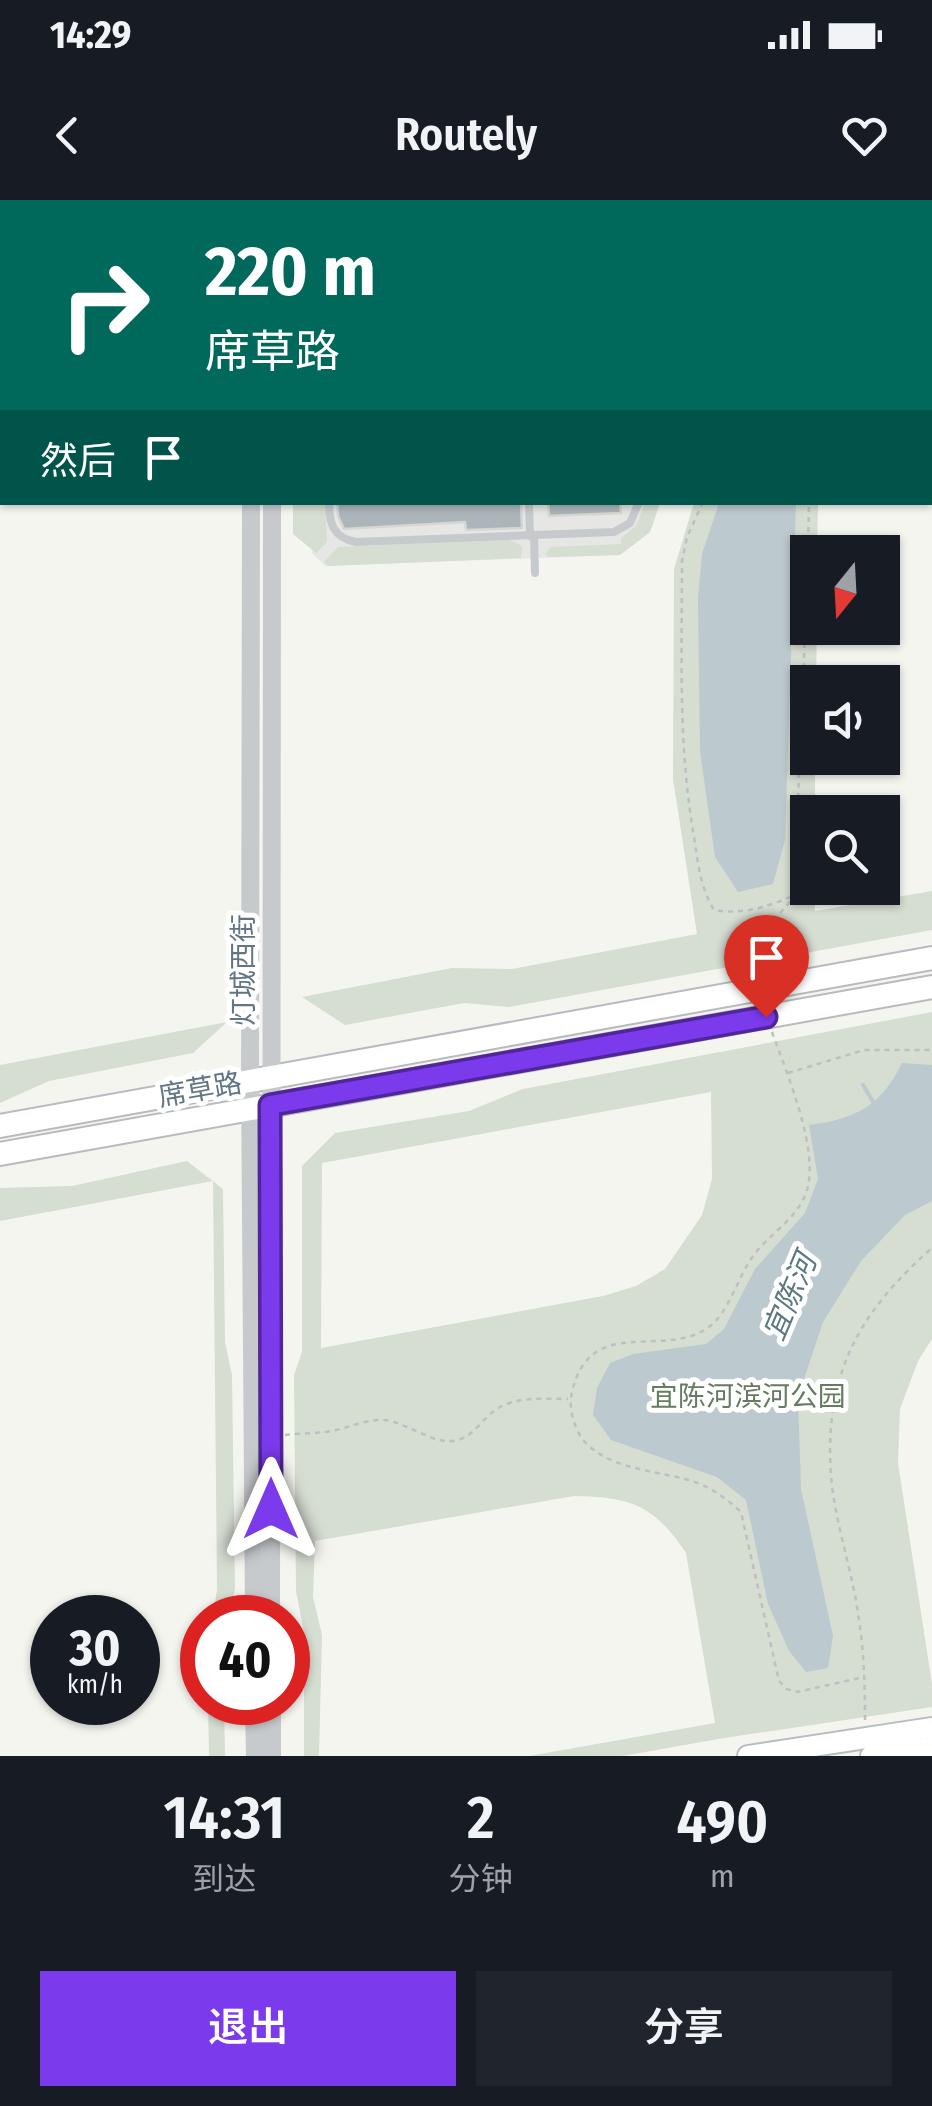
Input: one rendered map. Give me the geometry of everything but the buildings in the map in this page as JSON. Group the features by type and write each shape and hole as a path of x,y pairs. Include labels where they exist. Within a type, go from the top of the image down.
{"main road":[{"name":"席草路","path":"0,1126 932,958"},
{"name":"席草路","path":"0,1154 932,987"},
{"path":"868,1746 932,1728"},
{"path":"748,1756 868,1746 932,1748"}],"street":[{"name":"灯城西街","path":"251,505 260,1078 254,1595"},
{"name":"灯城西街","path":"260,1078 272,505"},
{"name":"灯城西街","path":"260,1107 272,1595"},
{"path":"254,1725 254,1756"},
{"path":"272,1725 272,1756"}],"lane":[{"path":"328,505 332,527 350,542 614,532 630,523 638,505"},
{"path":"529,505 535,572"}],"path":[{"path":"702,505 687,537 682,561 681,726 683,774 702,892 714,910 733,914 790,897"},
{"path":"808,535 809,505"},
{"path":"798,795 805,645"},
{"path":"735,993 736,965 748,942 785,912 790,903"},
{"path":"766,1017 786,1073 810,1169 806,1194 755,1252 724,1310 711,1325 693,1336 600,1349 577,1368 570,1399 572,1417 584,1441 605,1456 697,1483 724,1496 741,1512 779,1681 787,1690 797,1692 864,1678"},
{"path":"786,1073 864,1050 932,1050"},
{"path":"868,1746 859,1619 832,1478 831,1432 837,1384 858,1333 884,1293 932,1248"},
{"path":"271,1436 332,1431 350,1424 384,1420 442,1440 456,1440 474,1431 498,1408 529,1398 570,1399"}],"shaded area":[{"path":"312,505 659,505 650,532 620,555 325,566 312,553"}],"green space":[{"path":"293,505 325,505 327,542 316,553 293,534"},
{"path":"644,505 659,505 650,532 620,555 545,554 551,547 621,544 621,538 636,526"},
{"path":"693,505 818,505 817,535 790,535 790,645 817,645 816,665 790,665 790,775 815,775 815,795 790,795 790,905 815,905 815,911 850,905 900,905 900,896 932,891 932,930 509,1007 464,1003 345,1025 302,997 452,968 512,969 697,934 673,779 674,569"},
{"path":"510,540 522,546 521,558 328,566 324,562 338,547"},
{"name":"宜陈河滨河公园","path":"932,1012 932,1339 918,1361 900,1409 898,1463 932,1684 932,1707 623,1756 529,1756 715,1723 686,1553 663,1524 639,1507 611,1499 574,1496 315,1541 313,1597 322,1635 319,1756 304,1756 304,1725 310,1725 310,1595 297,1595 296,1591 294,1375 302,1352 302,1166 335,1133 469,1111 523,1089","holes":["711,1092 712,1179 702,1215 665,1269 636,1286 603,1296 321,1348 322,1163"]},
{"path":"227,1022 193,1053 49,1081 0,1103 0,1065"},
{"path":"187,1161 213,1181 0,1221 0,1188 72,1186"},
{"path":"213,1181 223,1189 225,1342 232,1375 235,1588 234,1595 216,1595"},
{"path":"208,1725 224,1725 225,1756 209,1756"}],"water":[{"path":"718,505 796,505 795,535 790,535 791,645 785,840 773,884 738,892 715,857 700,751 698,598 702,554"},
{"path":"902,1063 932,1065 932,1201 905,1215 861,1261 823,1322 798,1397 801,1489 833,1636 828,1668 806,1672 789,1651 768,1604 746,1500 717,1477 611,1440 593,1415 597,1388 610,1363 633,1354 706,1344 724,1329 755,1269 805,1213 818,1179 809,1125 840,1119 865,1108 885,1090"}],"waterway":[{"name":"宜陈河","path":"863,1085 875,1105"}],"route":[{"path":"271,1509 270,1105 766,1017"}]}
